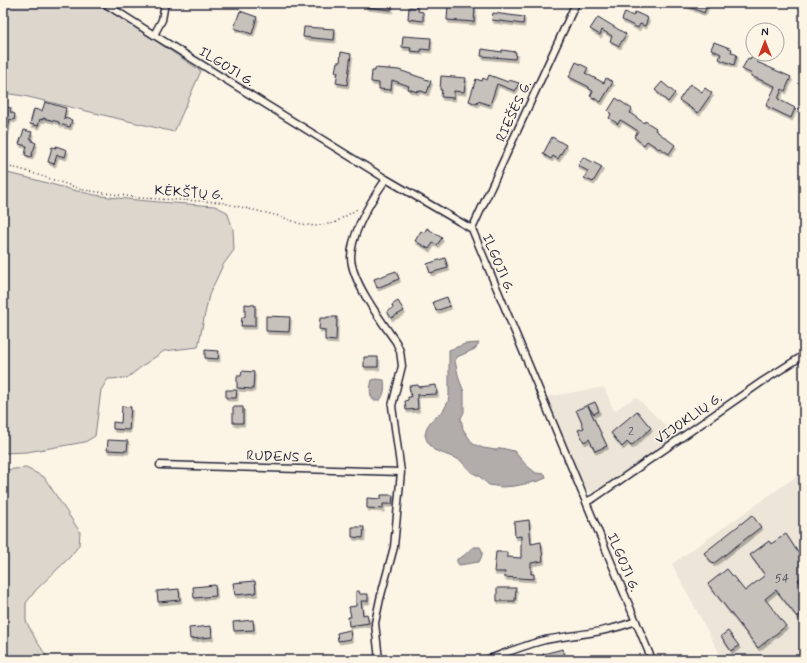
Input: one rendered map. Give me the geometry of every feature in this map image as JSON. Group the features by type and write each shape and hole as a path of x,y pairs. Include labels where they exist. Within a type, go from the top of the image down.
{"street":[{"name":"ILGOJI G.","path":"104,3 386,179 472,229 652,660"},
{"path":"154,35 162,20 165,3"},
{"name":"RIEŠĖS G.","path":"472,229 576,3"},
{"path":"379,660 376,623 380,599 394,547 401,472 392,406 402,366 400,351 396,342 361,286 351,259 352,247 360,225 372,199 386,179"},
{"name":"VIJOKLIŲ G.","path":"586,502 804,354"},
{"name":"RUDENS G.","path":"160,465 401,472"},
{"path":"486,660 521,647 543,641 605,631 636,621"}],"path":[{"path":"794,110 804,105"},
{"name":"KĖKŠTŲ G.","path":"3,166 20,169 84,190 140,198 218,202 279,216 301,224 315,226 334,223 360,208"}],"shaded area":[{"path":"7,3 99,3 201,71 174,132 24,96 3,93 3,9"},
{"path":"3,172 95,195 215,206 227,212 233,229 234,250 223,265 209,295 198,347 164,351 127,378 108,379 101,390 95,436 85,442 27,452 3,453"},
{"path":"479,343 475,349 457,357 455,361 464,392 464,412 461,418 463,429 473,444 483,448 496,450 501,448 514,451 526,465 536,473 545,474 546,478 515,486 502,487 489,485 479,476 471,472 460,460 434,450 427,441 425,435 427,427 431,421 443,411 448,402 449,350 465,344"},
{"path":"372,380 384,380 384,390 380,400 373,400 370,393"},
{"path":"604,387 614,411 636,397 677,437 598,492 594,493 585,488 546,397"},
{"path":"26,468 44,477 80,532 79,545 70,557 36,590 26,603 26,621 49,660 3,660 3,470"},
{"path":"804,471 804,660 723,660 672,564"},
{"path":"474,547 480,547 482,551 482,556 479,562 459,565 457,559"}],"building":[{"path":"366,3 392,3 391,10 366,7"},
{"path":"681,3 708,3 704,13"},
{"path":"448,5 475,7 474,22 447,20"},
{"path":"409,7 418,8 418,11 423,12 423,21 408,19"},
{"path":"240,11 257,17 252,34 234,28"},
{"path":"625,12 633,16 635,12 648,18 645,26 640,24 638,28 622,20"},
{"path":"493,13 524,17 523,24 492,20"},
{"path":"598,17 626,34 619,46 610,41 612,36 602,30 600,35 590,29"},
{"path":"304,27 335,29 334,40 303,37"},
{"path":"403,36 431,38 430,50 421,49 421,52 410,51 411,48 402,47"},
{"path":"714,42 732,49 731,52 737,55 734,65 719,59 721,54 711,49"},
{"path":"482,49 502,52 502,50 516,52 515,59 481,56"},
{"path":"341,52 351,54 347,85 336,83 338,72 335,72 337,62 340,62"},
{"path":"576,62 588,68 585,73 604,83 606,78 613,82 601,102 590,96 593,91 589,89 589,87 569,77"},
{"path":"746,62 757,62 791,77 785,91 782,89 778,99 795,108 791,118 766,106 775,86 751,76 752,74 742,69"},
{"path":"375,68 399,70 431,81 427,93 408,89 409,86 392,80 391,90 379,89 379,83 371,82 372,71 375,71"},
{"path":"489,75 508,82 509,80 519,83 515,91 497,84 490,105 478,101 477,104 469,101 476,79 482,81 483,78 487,80"},
{"path":"441,76 466,78 464,92 454,91 454,98 441,97"},
{"path":"662,82 675,93 668,102 655,90"},
{"path":"690,84 702,92 705,88 712,93 698,113 679,100"},
{"path":"616,98 632,109 630,113 644,123 645,121 656,128 655,130 675,145 669,154 647,141 644,145 634,137 638,131 620,120 618,124 609,118 611,114 608,111"},
{"path":"45,102 66,108 64,118 72,120 70,127 59,124 59,122 43,118 43,120 40,119 38,126 30,124 34,109 42,111"},
{"path":"3,107 11,108 10,112 15,114 14,120 10,119 5,139 3,138"},
{"path":"24,130 32,132 30,138 36,143 31,157 25,155 27,146 19,144"},
{"path":"552,137 566,145 558,159 553,156 551,159 543,154"},
{"path":"56,146 67,150 65,157 57,155 54,164 48,162 52,147 56,148"},
{"path":"583,157 602,167 593,182 584,178 588,171 578,166"},
{"path":"427,228 442,238 437,245 433,243 429,249 415,241 421,231 424,233"},
{"path":"445,258 448,268 430,273 427,264"},
{"path":"396,271 399,279 377,288 374,279"},
{"path":"447,297 450,306 436,311 433,302"},
{"path":"398,301 404,311 391,318 387,311 393,308 392,305"},
{"path":"245,304 255,305 255,326 241,326 242,317 245,317"},
{"path":"266,316 290,317 289,332 266,331"},
{"path":"337,317 336,341 325,340 325,330 319,329 320,318"},
{"path":"205,350 219,351 218,359 205,358"},
{"path":"364,357 378,357 378,367 364,367"},
{"path":"242,371 254,372 253,389 237,388 237,376 241,376"},
{"path":"418,385 419,387 436,385 437,394 417,395 418,409 406,410 405,401 408,400 408,397 411,397 409,386"},
{"path":"226,390 237,390 236,398 226,398"},
{"path":"595,402 599,411 594,414 588,406 607,446 595,451 589,439 584,442 578,430 584,428 576,410"},
{"path":"122,406 131,407 129,430 113,429 113,422 121,423"},
{"path":"233,407 243,407 243,423 233,423"},
{"path":"637,411 651,428 631,446 627,442 622,447 611,433"},
{"path":"108,440 128,441 127,451 107,450"},
{"path":"381,495 393,495 392,504 383,504 383,509 367,508 367,498 381,499"},
{"path":"752,515 761,527 713,564 704,553"},
{"path":"529,520 531,544 541,542 543,561 531,563 531,574 534,574 534,579 504,577 505,572 494,572 496,552 507,552 507,557 521,558 521,536 515,537 514,522"},
{"path":"352,527 364,527 363,538 352,537"},
{"path":"786,534 801,557 804,555 804,575 798,580 804,588 804,611 797,617 776,590 765,599 786,626 758,648 708,584 727,569 745,591 765,575 750,555 769,541 771,544"},
{"path":"255,581 256,593 235,595 233,583"},
{"path":"215,585 216,596 194,598 193,587"},
{"path":"497,588 516,588 515,601 497,601"},
{"path":"179,589 180,600 158,602 157,591"},
{"path":"356,591 359,591 360,594 368,594 368,601 361,601 363,615 367,614 369,623 349,626 348,617 351,617 349,607 356,606"},
{"path":"253,620 254,630 234,631 233,622"},
{"path":"211,626 212,637 190,639 189,628"},
{"path":"350,630 351,639 338,641 337,633"},
{"path":"728,631 739,646 731,651 721,636"},
{"path":"563,649 566,660 544,660 543,654"}]}
